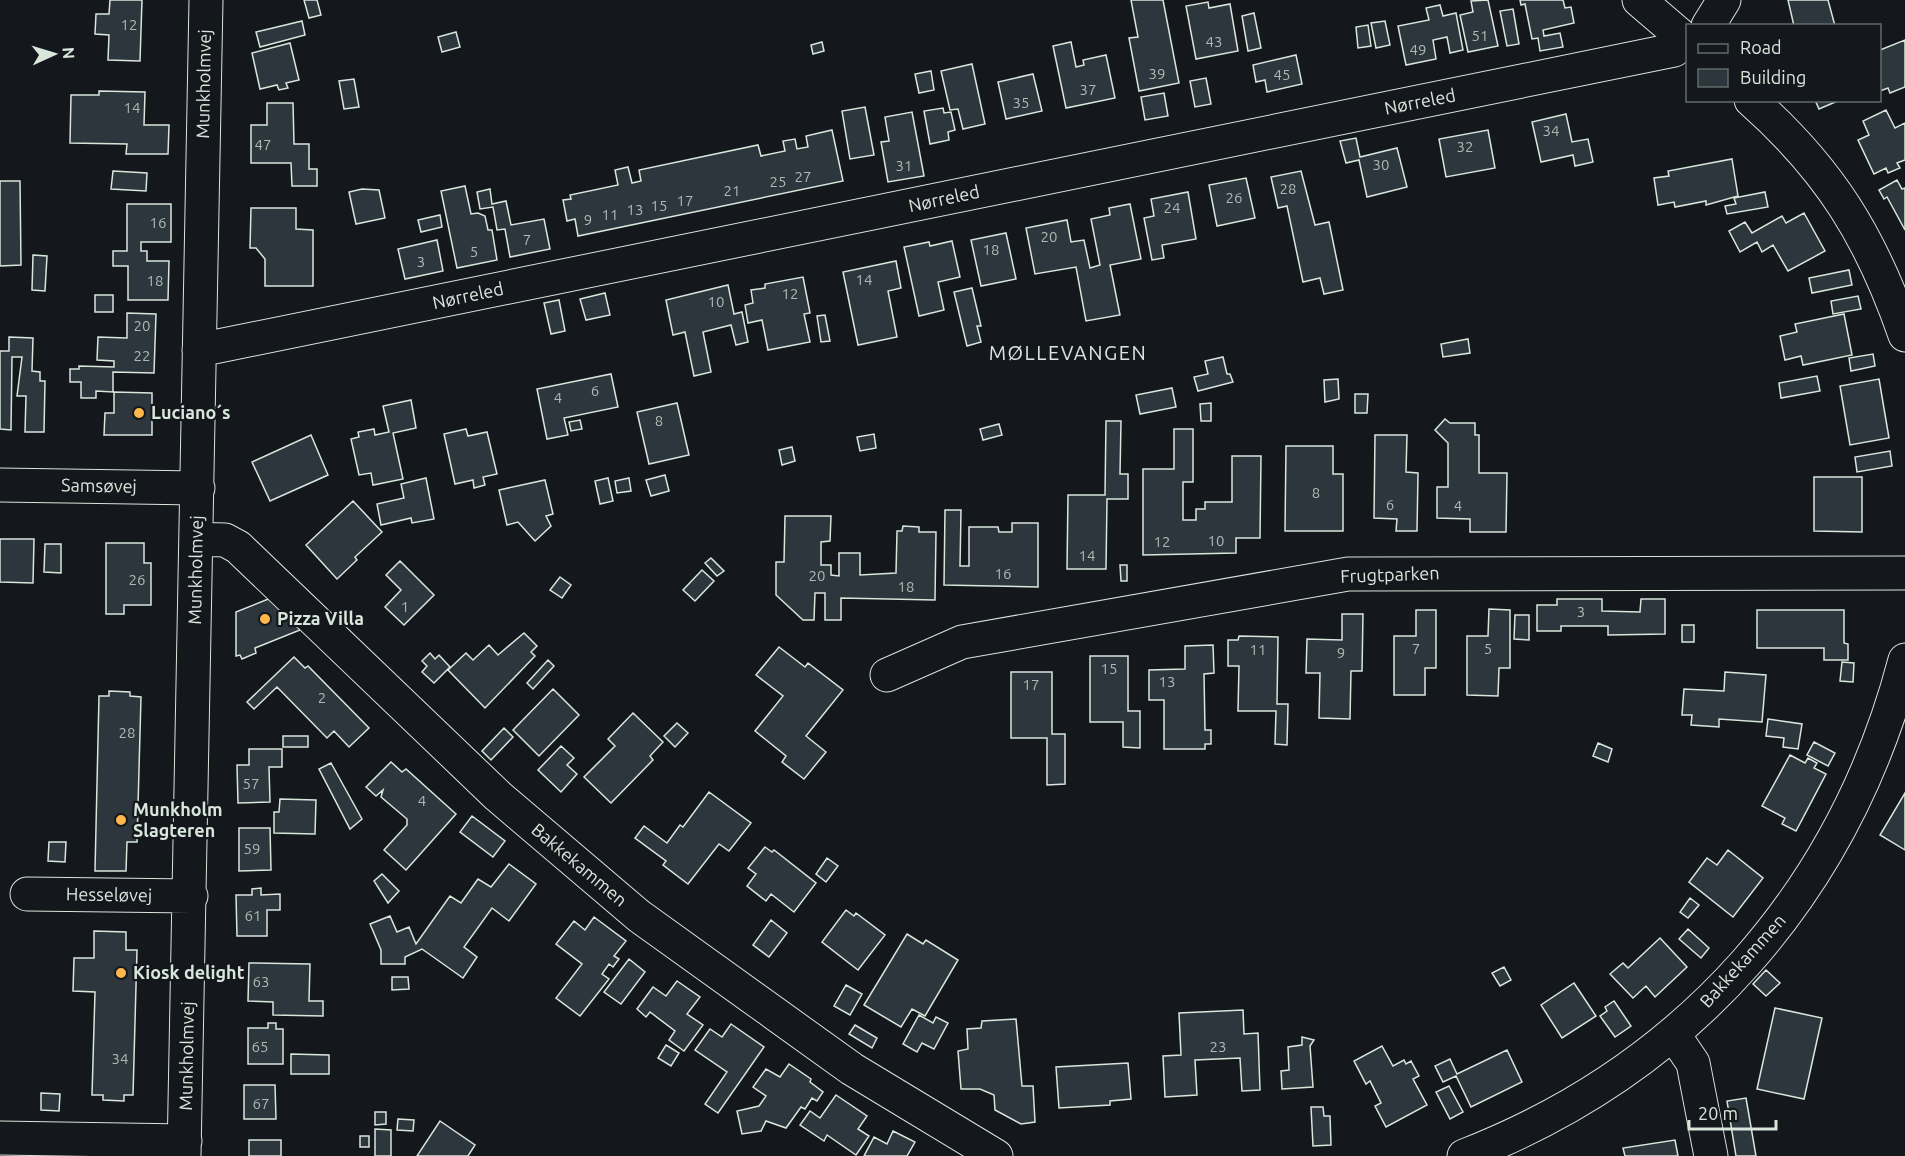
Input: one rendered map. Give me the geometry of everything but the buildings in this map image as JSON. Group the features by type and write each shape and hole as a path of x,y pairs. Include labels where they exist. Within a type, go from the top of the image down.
{"street":[{"name":"Munkholmvej","path":"0,1138 185,1148 206,0"},
{"path":"1640,0 1686,31"},
{"path":"1703,24 1724,0"},
{"name":"Nørreled","path":"199,350 1674,50 1686,41"},
{"path":"1753,102 1809,155 1838,194 1864,235 1880,268 1905,335"},
{"name":"Samsøvej","path":"0,484 198,488"},
{"name":"Bakkekammen","path":"197,539 225,540 238,547 498,796 649,924 852,1069 996,1156"},
{"name":"Frugtparken","path":"888,675 962,642 1348,574 1905,573"},
{"name":"Bakkekammen","path":"1464,1156 1529,1129 1565,1109 1674,1035 1738,972 1784,916 1817,870 1851,810 1881,740 1905,660"},
{"name":"Hesseløvej","path":"27,894 190,896"},
{"path":"1674,1035 1693,1063 1711,1156"}],"place":[{"name":"Luciano´s","path":"139,413"},
{"name":"Pizza Villa","path":"265,619"},
{"name":"Munkholm Slagteren","path":"121,820"},
{"name":"Kiosk delight","path":"121,973"}],"district":[{"name":"MØLLEVANGEN","path":"1068,353"}]}
